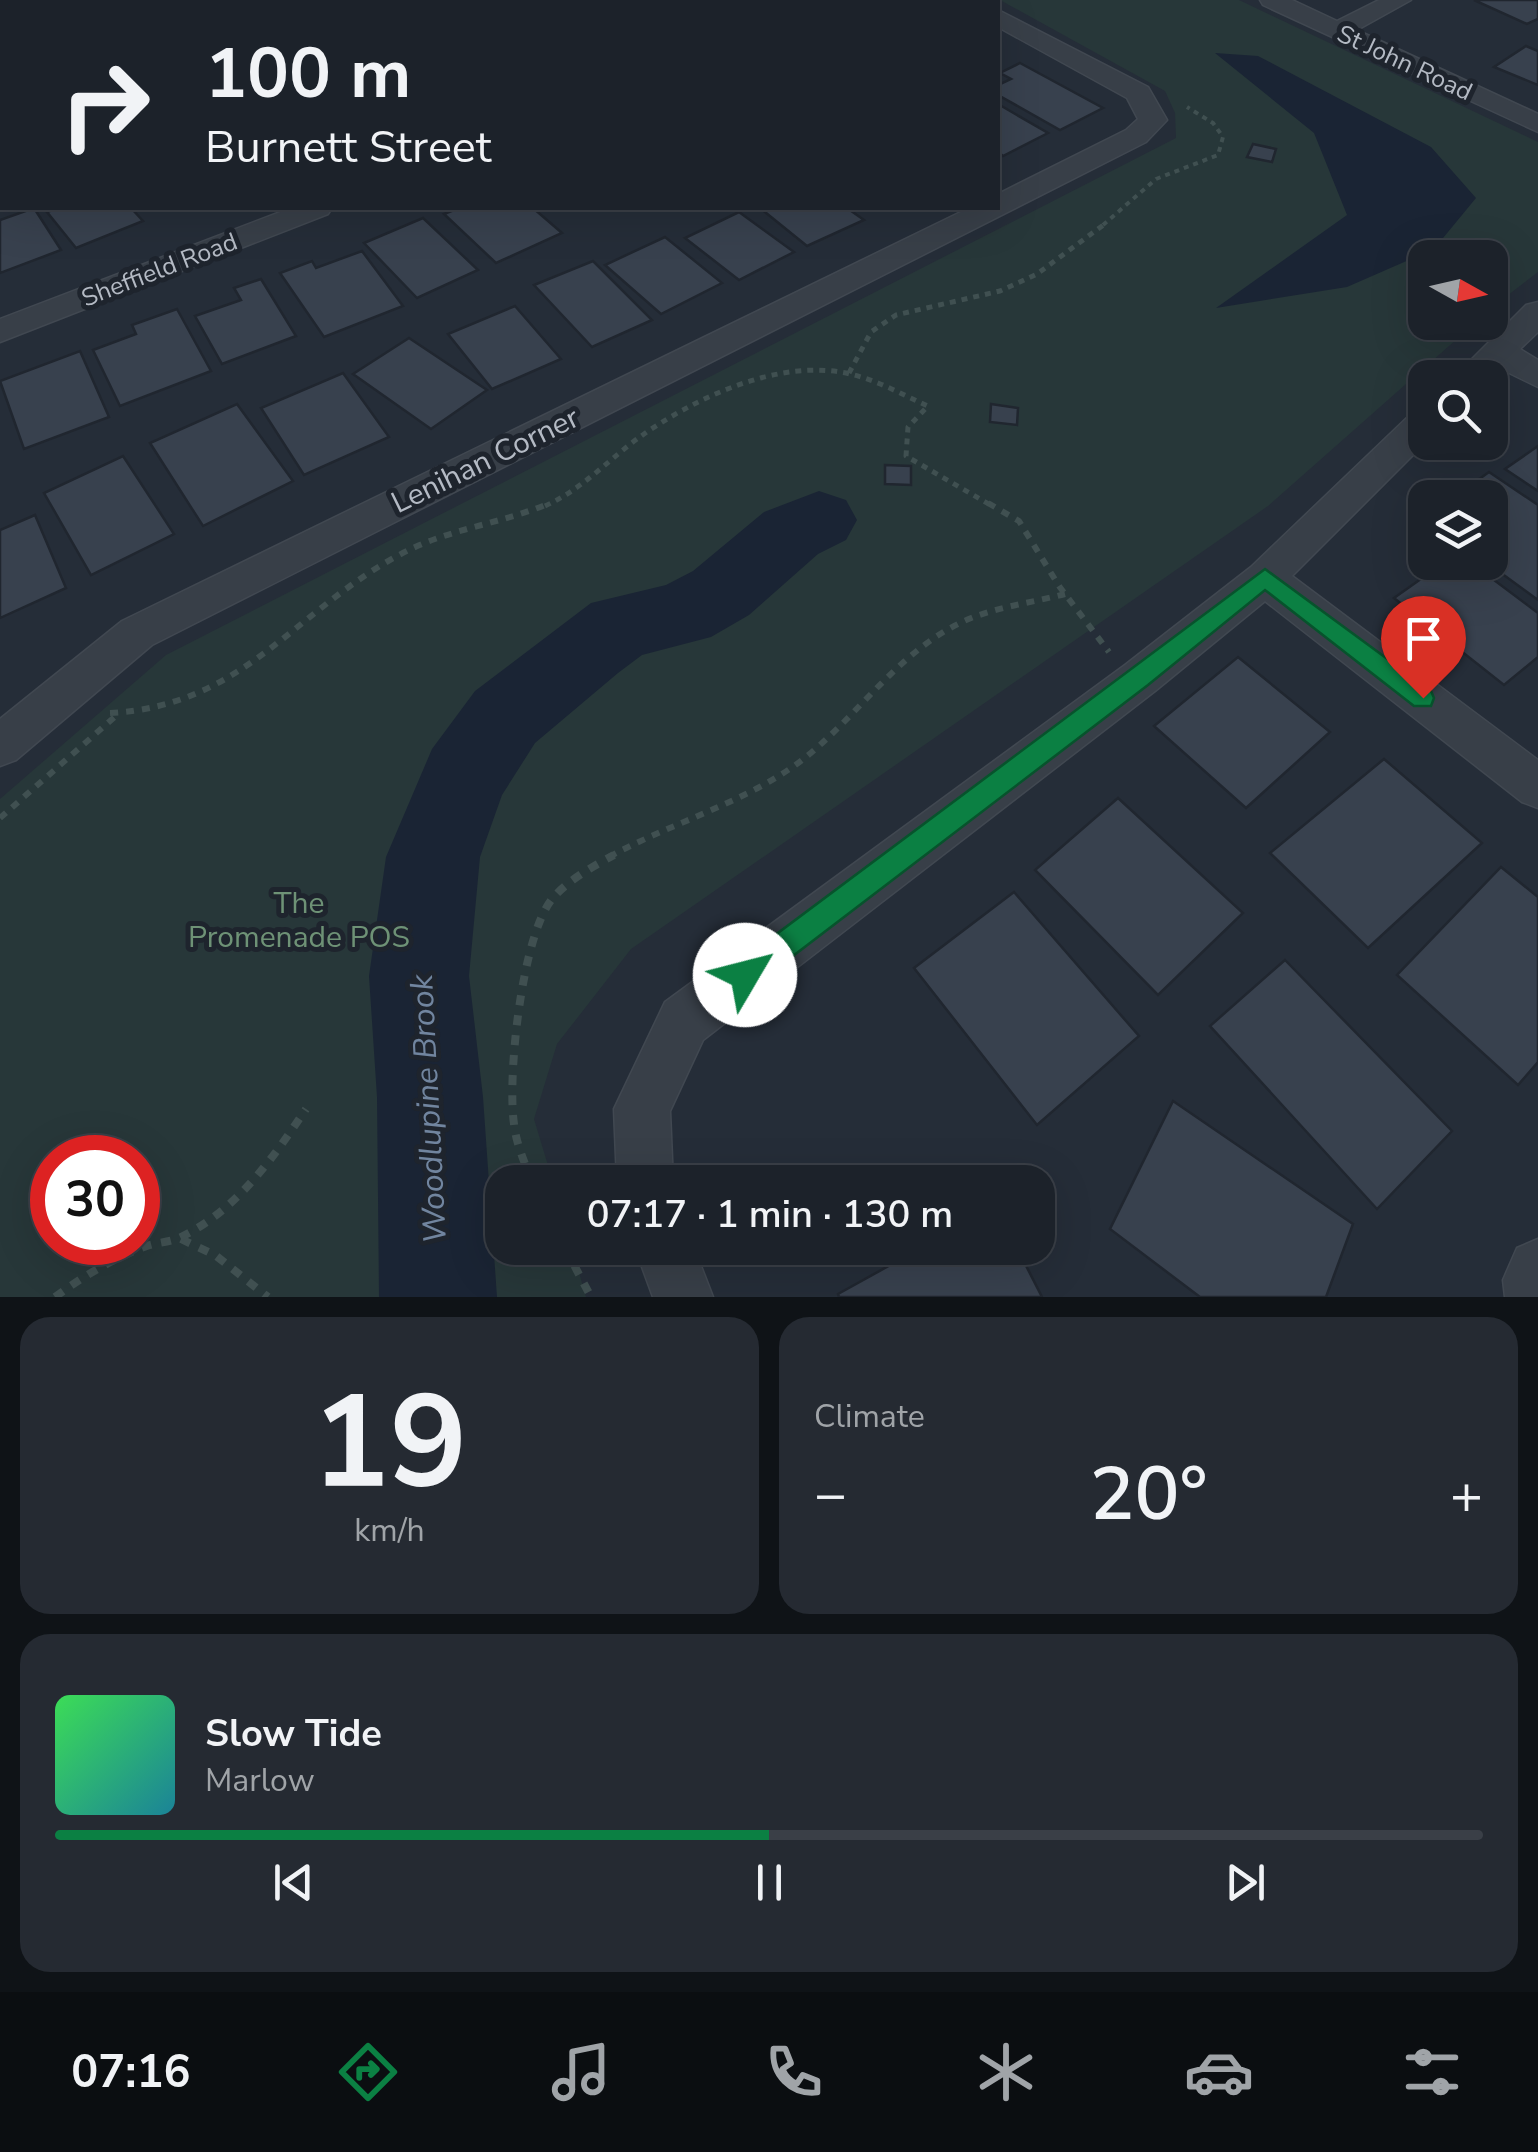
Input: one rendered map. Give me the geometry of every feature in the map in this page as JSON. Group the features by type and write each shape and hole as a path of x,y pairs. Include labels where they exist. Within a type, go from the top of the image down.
{"street":[{"name":"St John Road","path":"1272,0 1538,124"},
{"path":"1337,30 1399,0"},
{"path":"1000,18 1138,93 1147,104"},
{"name":"Lenihan Corner","path":"1000,204 1136,136 1153,120 1147,104"},
{"name":"Sheffield Road","path":"0,331 312,210"},
{"name":"Lenihan Corner","path":"0,746 137,633 987,210"},
{"path":"1488,360 1538,314"},
{"path":"1497,351 1538,375"},
{"path":"644,1165 642,1108 684,1021 1140,678 1265,578 1408,439"},
{"path":"1265,578 1538,787"},
{"path":"671,1265 683,1297"},
{"path":"1535,1297 1533,1280 1538,1269"}],"path":[{"path":"849,374 871,332 896,315 1000,291 1024,280 1126,208 1156,179 1218,155 1222,137 1213,122 1188,107 1147,104"},
{"path":"56,700 79,711 130,714 211,690 290,638 380,566 447,532 569,495 634,441 700,397 749,380 802,373 849,374 928,406 908,427 906,456 1019,521 1104,648 1140,678"},
{"path":"527,1165 512,1118 516,1070 536,930 550,900 578,877 630,849 771,781 850,718 912,654 952,626 1066,594"},
{"path":"0,818 119,714"},
{"path":"55,1297 98,1269 147,1246 180,1238 226,1206 268,1166 306,1109"},
{"path":"180,1238 215,1255 268,1297"},
{"path":"573,1265 591,1297"}],"green space":[{"name":"The Promenade POS","path":"1000,0 1239,0 1538,142 1538,272 1508,295 1508,240 1408,240 1408,340 1456,340 1433,360 1408,360 1408,382 1268,506 631,949 557,1044 534,1119 548,1165 485,1165 485,1265 577,1265 586,1297 0,1297 0,799 166,655 1176,138 1175,113 1165,91"}],"water":[{"path":"1215,53 1258,56 1431,147 1476,198 1441,240 1408,240 1408,260 1347,287 1216,308 1347,215 1314,133"}],"building":[{"path":"1474,0 1538,0 1538,19 1527,24"},
{"path":"1526,46 1538,51 1538,85 1494,67"},
{"path":"1020,63 1103,108 1060,130 1000,96 1000,84 1011,79 1000,73"},
{"path":"1000,105 1048,133 1003,156 1000,154"},
{"path":"1253,144 1276,149 1272,162 1247,157"},
{"path":"35,210 61,250 0,273 0,220"},
{"path":"133,210 143,221 76,248 47,212"},
{"path":"454,210 535,210 562,233 496,263 444,214"},
{"path":"762,210 850,210 864,220 807,246"},
{"path":"739,212 794,252 739,280 685,238"},
{"path":"423,218 478,270 417,298 364,243"},
{"path":"665,237 722,283 661,314 605,265"},
{"path":"362,251 403,306 324,337 280,273 312,261 316,268"},
{"path":"593,261 652,320 592,347 534,285"},
{"path":"261,279 296,336 222,364 195,316 241,300 234,288"},
{"path":"515,306 561,359 492,389 448,334"},
{"path":"177,309 211,371 120,406 93,350 136,334 132,325"},
{"path":"409,338 487,390 431,429 353,374"},
{"path":"80,351 109,417 24,449 0,381"},
{"path":"343,373 389,437 304,475 261,408"},
{"path":"237,404 293,481 203,526 150,443"},
{"path":"991,404 1018,408 1017,425 990,422"},
{"path":"1538,446 1538,491 1505,469"},
{"path":"123,456 174,534 91,575 44,493"},
{"path":"885,465 911,466 911,485 885,484"},
{"path":"1489,472 1501,480 1478,480"},
{"path":"1508,485 1538,505 1538,600 1508,578"},
{"path":"35,515 66,588 0,618 0,530"},
{"path":"1419,580 1494,580 1538,613 1538,657 1504,685 1394,598"},
{"path":"1238,657 1330,732 1246,808 1154,726"},
{"path":"1384,759 1482,843 1368,948 1270,853"},
{"path":"1118,798 1243,913 1158,995 1035,870"},
{"path":"1501,867 1538,897 1538,1062 1518,1085 1397,975"},
{"path":"1014,892 1139,1036 1037,1125 914,968"},
{"path":"1285,960 1452,1131 1377,1209 1210,1026"},
{"path":"1173,1101 1353,1224 1326,1297 1200,1297 1110,1229"},
{"path":"890,1265 1026,1265 1042,1297 839,1297 838,1294"}],"waterway":[{"name":"Woodlupine Brook","path":"438,1297 430,1097 419,976 433,857 464,777 505,717 589,649 620,627 682,614 721,593 791,533 819,520"}],"route":[{"path":"745,975 1140,678 1265,578 1423,698"}]}
